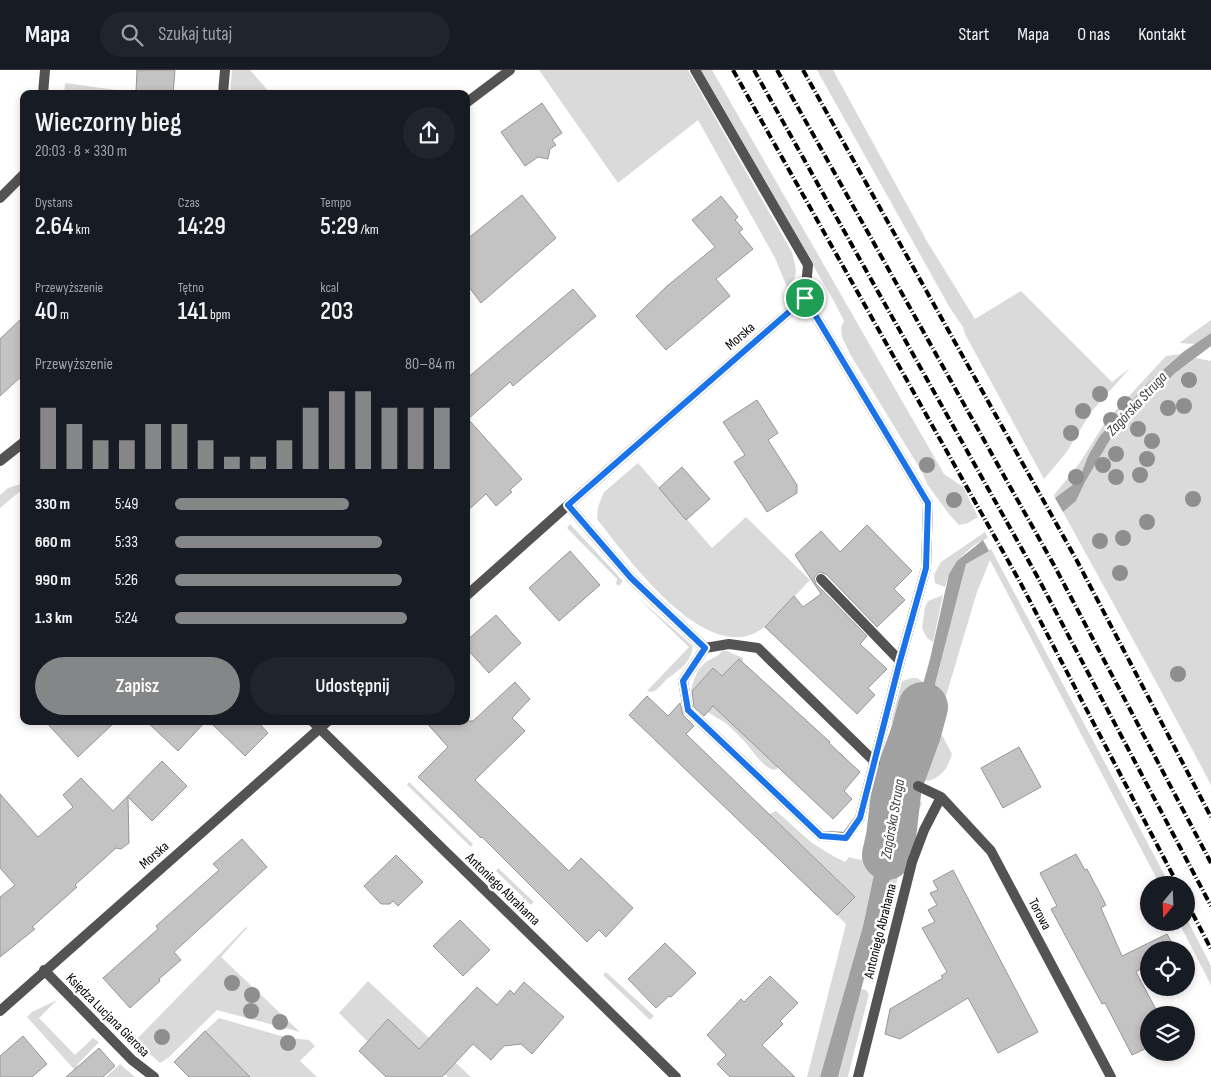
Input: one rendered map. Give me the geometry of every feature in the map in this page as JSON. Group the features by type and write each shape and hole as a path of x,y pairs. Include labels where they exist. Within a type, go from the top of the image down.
{"street":[{"path":"43,90 45,70"},
{"path":"223,90 225,70"},
{"path":"470,100 510,70"},
{"path":"695,70 808,266 805,298 928,503 926,568 900,661 875,762 860,818 846,838 821,836 688,710 683,681 705,648 729,644 758,648 875,762"},
{"path":"0,198 20,178"},
{"name":"Morska","path":"470,592 805,298"},
{"path":"0,461 20,445"},
{"path":"568,505 631,578 705,648"},
{"path":"821,579 900,661"},
{"name":"Morska","path":"0,1011 315,725"},
{"name":"Antoniego Abrahama","path":"315,725 676,1077"},
{"name":"Torowa","path":"918,786 941,797 991,852 1111,1077"},
{"name":"Antoniego Abrahama","path":"858,1077 912,862 924,830 941,797"},
{"name":"Księdza Lucjana Gierosa","path":"44,970 132,1060 154,1077"}],"shaded area":[{"path":"232,70 250,70 268,90 230,90"},
{"path":"539,70 688,70 792,252 796,274 787,287 775,258 698,120 618,183"},
{"path":"699,70 712,70 944,474 963,487 978,517 968,523 959,525 927,484 922,472 850,354 842,337 841,328 844,321 835,303"},
{"path":"817,70 833,70 928,243 975,319 1021,291 1112,382 1130,368 1091,412 1066,453 1044,479 965,334 963,327 950,308"},
{"path":"65,83 116,90 64,90"},
{"path":"1211,320 1211,333 1195,344 1179,343"},
{"path":"1180,354 1148,383 1115,421 1088,456 1079,480 1055,498 1054,495 1079,464 1106,421 1166,356"},
{"path":"1196,358 1211,361 1211,785 1063,512 1076,501 1111,438 1159,387"},
{"path":"638,463 712,548 746,517 810,580 769,623 755,633 734,637 711,631 688,618 666,600 645,578 597,519 598,507 604,492"},
{"path":"20,484 20,491 0,508 0,495 8,488"},
{"path":"570,524 623,581 619,586 616,584 617,579 567,528"},
{"path":"985,532 988,538 967,551 951,572 945,587 935,583 934,575 941,562"},
{"path":"991,549 1165,876 1155,876 990,560 977,592 937,726 952,754 944,771 933,779 928,781 911,773 966,564"},
{"path":"943,595 933,642 927,638 922,628 925,607 928,601"},
{"path":"636,596 693,646 690,657 684,665 652,692 647,691 689,647"},
{"path":"722,651 727,651 743,658 743,662 739,659 722,676 713,668 694,688 779,767 775,770 766,766 729,726 704,709 691,690 700,668"},
{"path":"917,678 923,682 910,732 897,760 889,748 893,715 902,681"},
{"path":"409,782 473,844 471,847 407,785"},
{"path":"875,783 884,785 888,789 879,851 863,926 820,1077 807,1077 846,924 837,915 855,897 769,814 776,811 812,843 845,862 849,857 861,860 867,851 871,838 874,808 871,792"},
{"path":"905,789 913,791 922,804 912,825 906,845 895,888 892,912 878,961 873,969 867,969 899,837"},
{"path":"498,868 534,902 531,905 496,871"},
{"path":"246,927 221,957 300,1032 217,1010 168,1058 160,1063 135,1041"},
{"path":"1183,931 1193,931 1211,966 1211,985 1195,954 1195,941 1188,941"},
{"path":"606,972 654,1016 650,1020 603,975"},
{"path":"368,981 471,1077 448,1077 388,1019 368,1041 366,1040 339,1013"},
{"path":"861,989 866,990 869,994 849,1077 838,1077"},
{"path":"57,1000 39,1018 75,1055 93,1038 99,1042 77,1065 87,1077 81,1077 27,1017 32,1012"},
{"path":"219,1018 288,1038 309,1040 315,1046 300,1061 317,1077 250,1077 205,1031"},
{"path":"120,1064 135,1077 106,1077"}],"water":[{"path":"1211,333 1211,346 1174,374 1111,438 1076,501 1063,512 1055,498 1079,480 1088,456 1100,436 1148,383 1183,352"},
{"path":"983,540 989,551 966,564 916,758 909,776 893,770 910,731 930,659 949,574 957,561"},
{"path":"889,783 905,789 899,836 889,884 838,1077 820,1077 863,926 879,851"}],"building":[{"path":"137,70 175,70 173,90 136,90"},
{"path":"542,103 562,133 552,140 556,145 550,149 548,159 538,157 525,166 501,132"},
{"path":"522,195 556,238 481,303 470,288 470,237"},
{"path":"721,196 738,217 735,220 743,229 739,232 753,249 716,279 730,296 666,350 636,316 667,286 715,247 692,220"},
{"path":"573,289 596,316 513,386 510,382 470,417 470,376"},
{"path":"20,320 20,378 0,396 0,339"},
{"path":"757,400 778,433 768,440 797,485 797,493 767,512 734,462 745,455 723,422"},
{"path":"470,421 522,479 510,490 512,492 496,506 486,494 470,508"},
{"path":"682,467 710,499 686,520 659,488"},
{"path":"867,525 912,571 894,589 905,600 877,627 826,574 819,572 814,578 816,584 867,636 860,644 887,669 868,688 875,695 857,714 765,627 794,596 803,607 821,594 795,555 821,531 840,552"},
{"path":"570,551 600,585 559,621 529,588"},
{"path":"496,615 521,643 489,673 470,652 470,638"},
{"path":"739,659 860,772 844,791 852,799 833,819 713,706 704,716 694,707 692,691 713,668 722,676"},
{"path":"515,682 530,699 512,718 525,731 475,780 569,871 581,858 633,908 606,937 599,930 587,942 482,837 418,777 448,747 429,725 470,725 470,721 473,721"},
{"path":"647,696 668,716 680,703 683,715 694,726 686,734 855,897 837,915 629,715"},
{"path":"49,725 112,725 78,757"},
{"path":"150,725 202,725 178,751"},
{"path":"213,725 261,725 268,733 245,756"},
{"path":"1019,747 1041,787 1003,808 981,768"},
{"path":"162,761 187,786 152,821 128,797 129,843 121,849 116,848 75,885 77,887 32,927 35,929 0,957 0,897 15,885 0,868 0,794 38,837 73,807 63,795 81,778 113,811"},
{"path":"242,839 267,867 174,952 181,960 130,1008 103,978 158,929 156,926 219,870 213,864"},
{"path":"1076,854 1085,870 1087,869 1106,905 1101,908 1122,956 1140,947 1140,970 1136,972 1140,979 1140,996 1149,996 1154,1006 1140,1006 1140,1051 1132,1055 1105,1003 1102,1004 1051,909 1057,906 1040,873"},
{"path":"396,855 423,882 398,906 393,901 390,904 381,904 364,886"},
{"path":"953,870 1038,1032 998,1053 968,998 900,1039 885,1034 890,1009 943,978 941,976 947,972 922,928 935,922 928,910 937,905 930,893 938,890 933,881"},
{"path":"460,920 490,950 463,976 433,946"},
{"path":"1167,934 1171,941 1153,941"},
{"path":"665,943 696,973 671,997 669,996 656,1008 628,979"},
{"path":"770,976 798,1003 780,1021 783,1024 762,1045 795,1077 730,1077 717,1064 726,1055 707,1035 741,999 744,1002"},
{"path":"524,982 564,1017 532,1054 521,1044 504,1046 491,1060 473,1044 442,1077 386,1077 359,1051 388,1019 419,1049 477,987 497,1005 510,990 514,994"},
{"path":"205,1031 250,1077 189,1077 174,1062"},
{"path":"23,1036 47,1064 32,1077 0,1077 0,1056"},
{"path":"99,1048 115,1066 103,1077 66,1077"}],"waterway":[{"name":"Zagórska Struga","path":"887,855 897,785 916,733 923,707"}],"railway":[{"path":"733,70 1020,582 1173,876"},
{"path":"754,70 1037,576 1211,906"},
{"path":"777,70 1055,567 1211,863"},
{"path":"803,70 1076,559 1211,817"},
{"path":"1195,918 1211,949"}],"route":[{"path":"805,298 928,503 926,568 860,818 846,838 821,836 688,710 683,681 705,648 631,578 568,505 805,298"}]}
